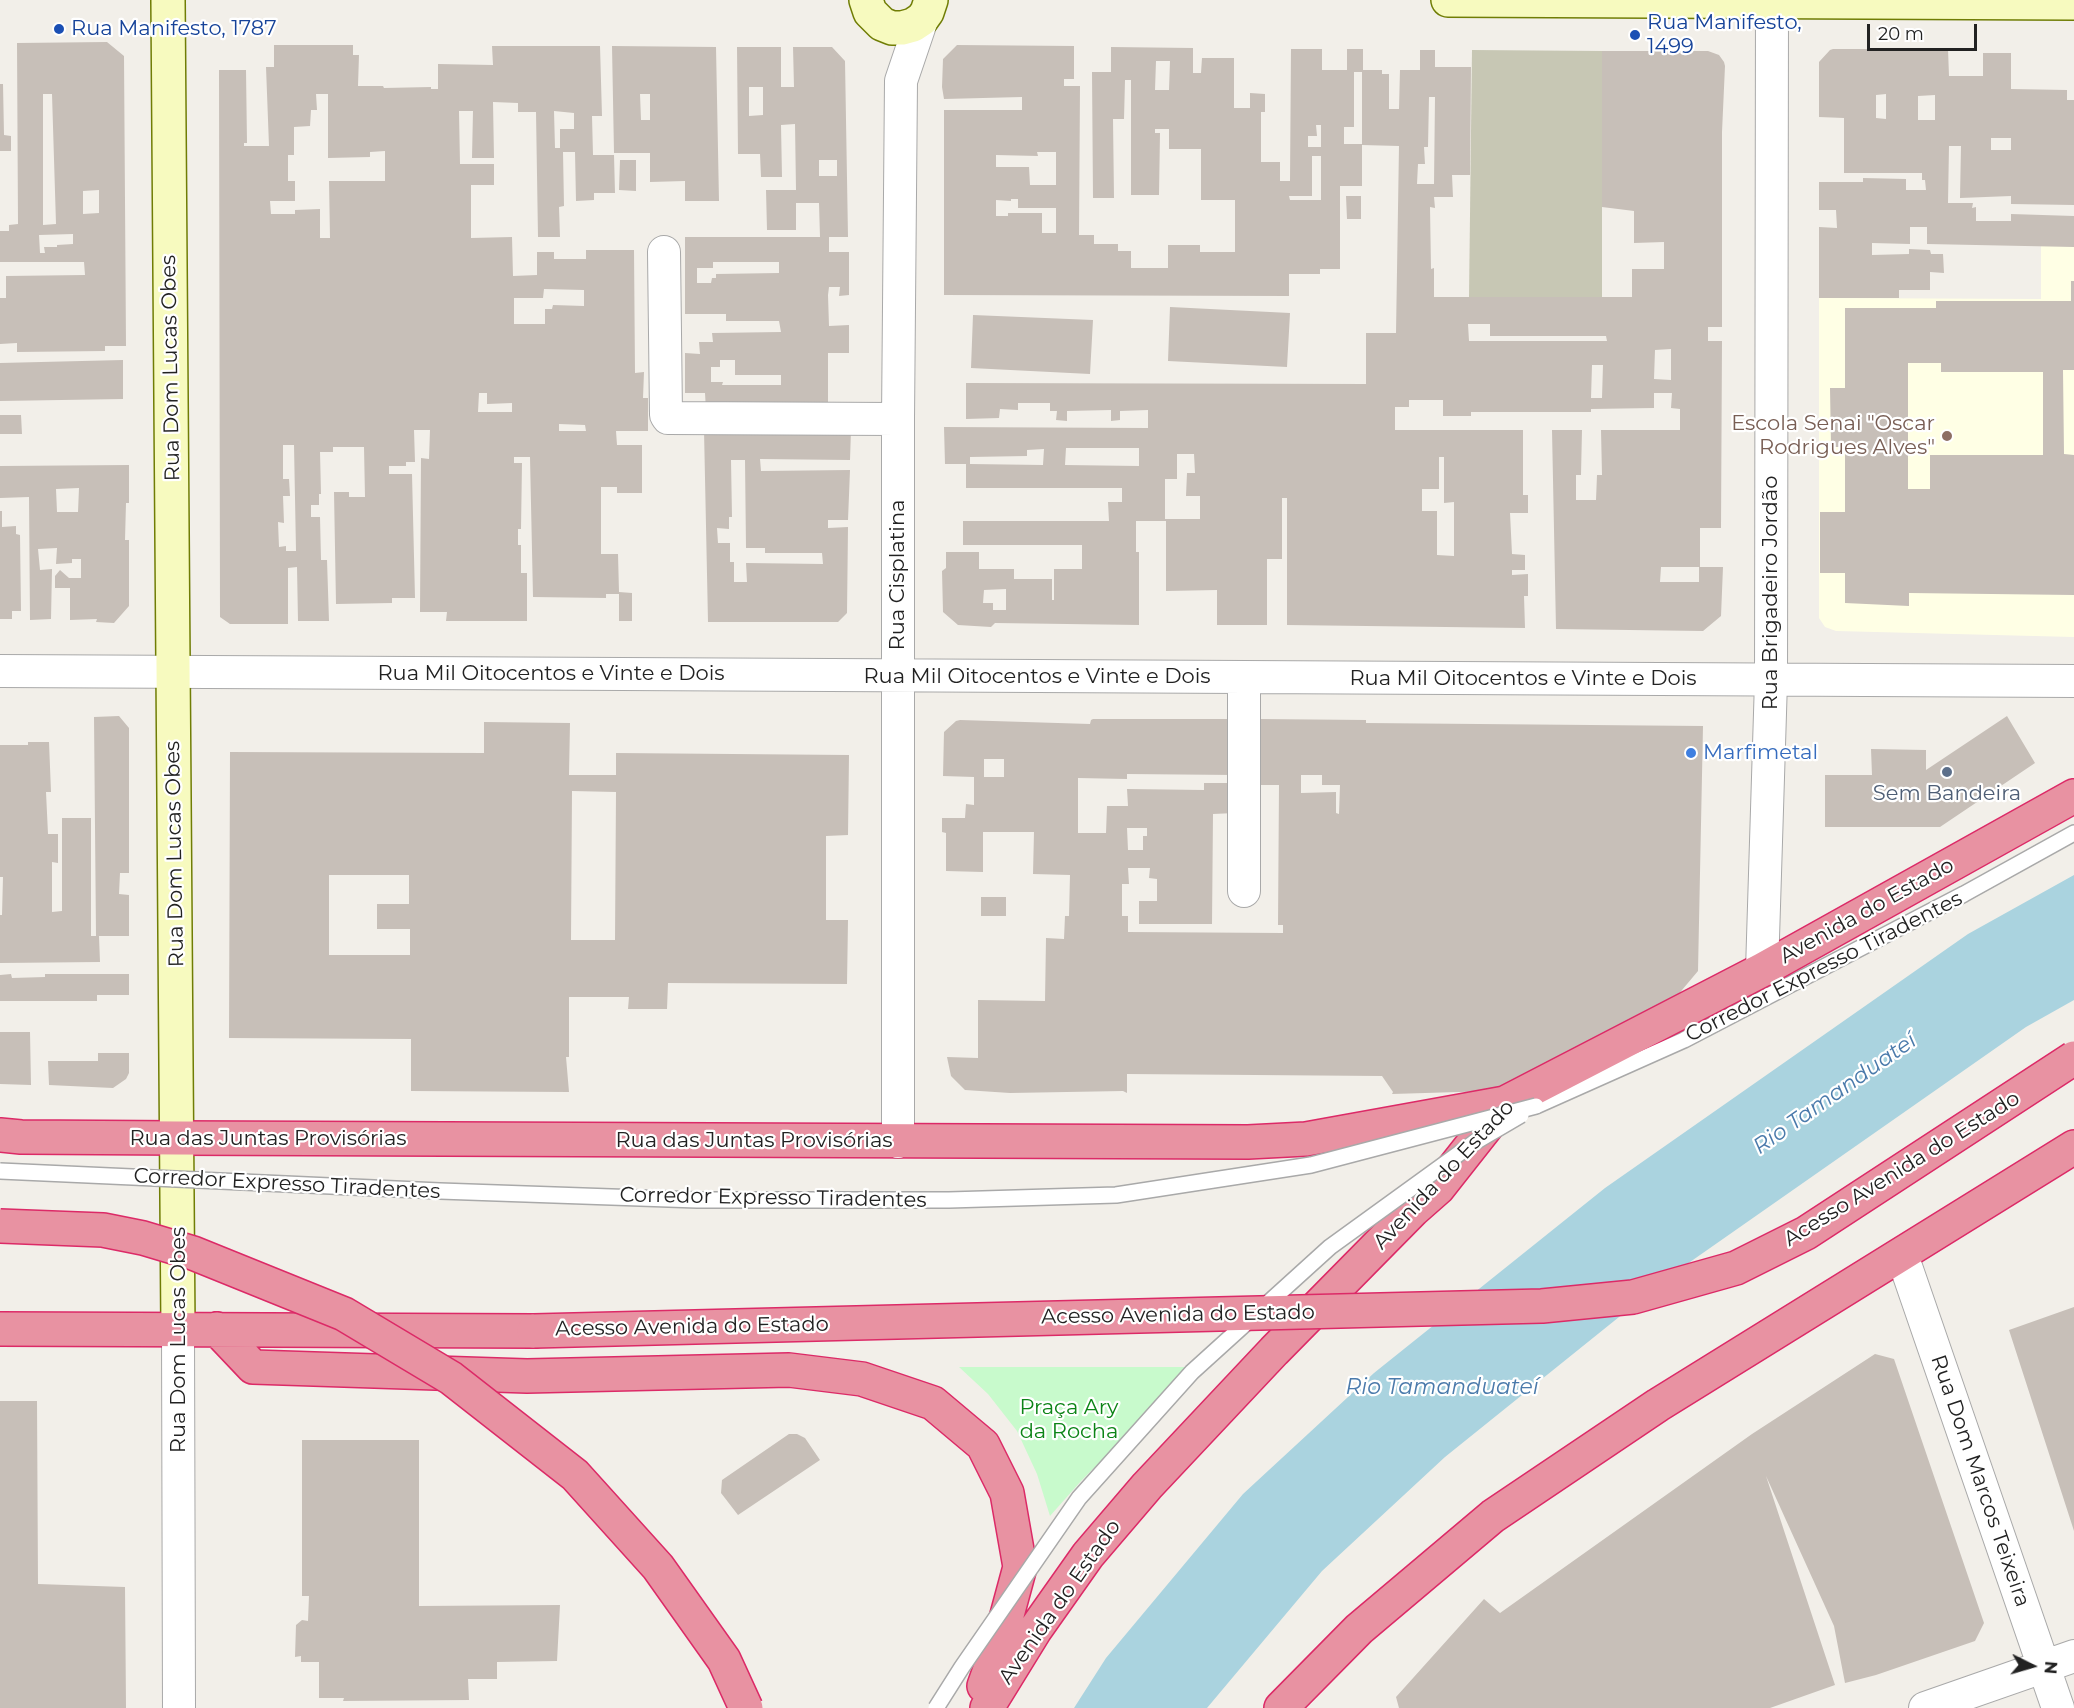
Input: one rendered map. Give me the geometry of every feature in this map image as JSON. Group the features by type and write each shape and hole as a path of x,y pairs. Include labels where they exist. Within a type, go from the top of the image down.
{"highway":[{"name":"Avenida do Estado","path":"987,1708 1035,1630 1088,1555 1147,1486 1274,1351 1521,1104 2074,796"},
{"name":"Acesso Avenida do Estado","path":"217,1329 534,1331 1542,1306 1633,1297 1736,1269 1806,1233 2074,1058"},
{"name":"Rua das Juntas Provisórias","path":"0,1135 178,1152 898,1142 1248,1142 1306,1139 1521,1104"},
{"path":"1281,1708 1359,1629 1493,1516 1658,1405 2074,1147"},
{"path":"0,1226 103,1230 143,1238 193,1253 344,1314 452,1378 575,1475 658,1567 724,1660 746,1708"},
{"path":"0,1329 217,1329 253,1367 527,1376 789,1370 862,1379 933,1403 983,1445 1006,1493 1020,1567 1000,1641 976,1708"}],"street":[{"name":"Rua Dom Lucas Obes","path":"168,0 179,1291 179,1708"},
{"path":"1448,0 2074,3"},
{"name":"Rua Brigadeiro Jordão","path":"1762,970 1771,681 1772,0"},
{"path":"874,12 892,28 902,28 913,25 926,9"},
{"name":"Rua Cisplatina","path":"898,1142 898,419 901,81 926,9"},
{"name":"Rua Cisplatina","path":"874,12 901,81"},
{"path":"664,252 666,415 668,418 898,419"},
{"name":"Rua Mil Oitocentos e Vinte e Dois","path":"0,671 2074,681"},
{"path":"1244,678 1244,891"},
{"name":"Rua Dom Marcos Teixeira","path":"1902,1255 2058,1708"},
{"path":"1925,1708 2074,1656"}],"lane":[{"name":"Corredor Expresso Tiradentes","path":"0,1170 428,1191 697,1200 949,1200 1116,1195 1311,1164 1521,1104 1684,1040 1964,894 2074,833"},
{"name":"Corredor Expresso Tiradentes","path":"936,1708 1079,1498 1192,1372 1330,1247 1475,1142 1521,1104"}],"shaded area":[{"path":"1472,50 1602,51 1602,297 1469,297"},
{"name":"Escola Senai \"Oscar Rodrigues Alves\"","path":"2041,246 2074,246 2074,637 1836,631 1825,627 1819,618 1819,298 2041,299"}],"green space":[{"name":"Praça Ary da Rocha","path":"959,1367 1194,1367 1081,1481 1050,1516 1037,1474 1017,1431 988,1394"}],"water":[{"name":"Rio Tamanduateí","path":"2074,875 2074,1000 2026,1027 1670,1276 1445,1457 1322,1571 1207,1708 1074,1708 1106,1658 1243,1494 1374,1373 1605,1188 1968,934"}],"building":[{"path":"107,42 124,56 126,346 105,346 105,351 17,352 17,343 0,344 0,298 6,298 6,276 85,275 84,262 0,262 0,231 9,231 9,225 18,224 17,43","holes":["43,94 52,94 56,224 43,225","99,190 99,213 83,214 83,191","73,234 73,244 44,247 45,253 40,253 39,235"]},
{"path":"274,45 353,45 353,55 359,55 358,86 438,89 438,64 493,65 492,46 600,46 602,116 592,116 593,155 614,155 615,193 594,193 594,200 576,201 575,152 563,152 564,206 559,207 560,237 538,237 536,112 518,112 518,103 493,102 494,158 472,158 473,111 459,111 460,164 494,164 494,185 471,185 471,238 512,237 513,276 537,275 537,252 554,252 554,259 586,259 586,250 634,250 635,373 644,372 643,398 648,398 648,431 616,431 617,445 642,445 642,493 617,493 617,487 601,487 601,554 618,554 619,592 632,593 632,621 619,621 619,594 606,594 606,598 533,597 530,457 514,457 514,463 522,463 521,529 518,529 518,545 521,545 521,573 527,573 527,621 446,621 447,612 420,612 421,458 429,459 430,430 414,430 415,462 406,462 406,466 389,466 389,474 412,474 415,598 392,598 392,603 336,604 334,492 349,492 349,497 365,497 364,447 333,447 333,452 320,452 321,494 319,494 319,505 311,505 311,517 320,517 321,560 327,560 329,621 298,621 297,567 288,568 288,624 230,624 220,617 219,70 246,70 247,143 244,143 244,146 269,146 266,67 274,67","holes":["316,94 328,94 328,158 370,157 370,152 385,151 385,181 329,181 330,238 320,238 320,209 295,210 295,214 271,214 270,201 295,201 295,181 288,181 288,155 294,155 294,127 310,126 311,110 317,110","554,111 574,113 574,129 560,129 560,148 555,148","544,289 584,290 584,306 553,305 552,309 545,309 545,324 514,324 514,298 543,298","479,393 487,393 487,404 512,403 512,412 478,412","559,424 585,425 586,431 559,431","283,445 294,445 296,551 286,551 286,546 279,547 278,522 284,523 283,496 290,496 289,479 283,479"]},
{"path":"957,45 1074,46 1074,79 1064,79 1064,86 1080,86 1079,235 1094,235 1094,244 1118,244 1118,251 1131,251 1131,268 1168,268 1168,245 1200,245 1200,252 1235,252 1235,200 1201,200 1201,149 1169,149 1169,129 1155,129 1155,133 1160,133 1159,195 1131,195 1131,80 1125,80 1124,119 1113,119 1114,198 1093,198 1092,72 1111,72 1111,47 1193,48 1193,73 1201,73 1202,58 1234,58 1234,108 1250,108 1250,93 1265,94 1265,112 1261,112 1261,162 1280,162 1280,181 1290,181 1291,49 1322,49 1322,70 1347,70 1347,49 1363,49 1363,70 1382,70 1382,74 1389,74 1389,109 1399,109 1400,70 1420,70 1420,50 1435,50 1435,67 1471,67 1470,175 1452,175 1453,197 1434,197 1435,208 1430,207 1434,297 1632,297 1632,269 1664,269 1664,242 1634,243 1634,211 1602,207 1602,51 1708,51 1719,55 1725,66 1722,132 1722,327 1708,327 1708,341 1722,341 1721,528 1700,528 1700,567 1723,567 1721,616 1703,631 1556,629 1552,430 1582,430 1581,475 1576,475 1576,500 1596,500 1597,475 1602,475 1601,430 1680,430 1680,409 1671,408 1672,393 1654,393 1654,408 1591,409 1591,412 1471,412 1471,416 1443,416 1443,400 1409,400 1409,407 1395,407 1395,430 1523,430 1523,495 1528,495 1528,513 1510,513 1512,554 1525,555 1525,570 1512,570 1512,575 1528,574 1528,596 1524,596 1525,628 1287,625 1287,498 1282,498 1282,559 1267,559 1267,625 1217,625 1217,590 1166,591 1166,521 1136,521 1136,552 1139,552 1139,625 995,623 991,627 958,625 943,612 942,571 946,568 946,552 979,552 979,569 1014,569 1014,579 1052,579 1052,600 1054,600 1054,569 1082,569 1082,545 963,545 963,521 1109,521 1108,502 1122,502 1122,488 966,488 966,464 945,464 944,427 1148,428 1148,410 1120,411 1120,420 1111,421 1111,410 1067,411 1067,421 1056,420 1057,411 1050,411 1050,403 1018,403 1018,410 1000,409 999,418 966,419 966,383 1366,384 1366,333 1396,333 1399,146 1362,145 1362,186 1340,186 1340,269 1320,269 1320,274 1289,274 1289,296 944,295 944,110 1022,110 1022,97 944,99 943,59","holes":["1156,61 1170,61 1169,90 1155,90","1354,72 1362,72 1362,144 1344,144 1344,127 1354,127","1429,97 1435,97 1434,184 1417,184 1418,164 1425,164 1424,147 1428,147","1316,125 1321,125 1321,147 1308,147 1308,136 1317,136","1037,152 1056,152 1056,185 1030,185 1029,167 996,167 996,155 1038,156","1312,156 1321,156 1321,200 1290,200 1289,196 1312,196","1018,199 1018,208 1056,208 1056,233 1042,233 1042,213 1008,213 1008,216 996,216 996,200","1468,324 1490,324 1490,336 1606,336 1607,341 1469,341","1671,349 1671,380 1654,379 1655,350","1592,365 1603,365 1602,398 1591,398","1066,448 1139,448 1139,466 1065,465","1044,449 1043,465 970,464 970,457 1027,456 1027,450","1177,454 1194,454 1195,473 1187,473 1186,496 1200,496 1200,519 1165,519 1165,479 1177,479","1439,457 1444,457 1444,503 1454,502 1454,556 1437,555 1437,511 1422,511 1422,489 1439,489","1661,567 1699,567 1699,582 1660,582","1006,589 1006,610 993,610 993,603 983,603 984,590"]},
{"path":"612,46 716,47 719,201 685,201 685,181 650,182 650,153 614,153","holes":["640,94 650,94 650,120 641,120"]},
{"path":"737,47 781,47 781,87 794,87 793,47 832,47 845,61 848,237 829,237 829,252 849,252 849,295 839,296 840,287 829,287 829,326 849,325 849,353 828,353 828,410 706,410 705,393 685,393 685,353 700,354 699,342 713,342 712,333 781,332 779,321 726,321 726,314 685,314 685,237 820,237 819,203 796,203 796,230 767,230 766,190 796,190 795,124 781,125 782,177 761,177 760,154 738,154","holes":["749,87 763,87 763,115 749,116","819,160 837,160 837,176 819,176","713,262 779,262 779,273 716,274 716,278 712,278 711,283 697,283 697,268 713,268","720,360 735,360 735,375 781,375 781,385 722,385 723,382 711,382 711,367 720,367"]},
{"path":"1948,49 1949,76 1983,76 1983,53 2011,53 2011,89 2067,90 2067,100 2074,100 2074,205 2011,204 2011,196 1960,198 1961,146 1949,146 1948,203 1973,203 1972,208 1976,207 1976,221 2011,221 2011,214 2074,216 2074,247 1927,244 1927,227 1910,227 1910,244 1872,243 1872,255 1909,254 1909,249 1930,250 1931,254 1943,254 1944,273 1930,272 1930,290 1899,290 1899,298 1819,298 1819,227 1837,228 1836,210 1819,210 1819,182 1863,182 1863,178 1906,179 1906,190 1926,190 1922,173 1844,173 1844,118 1819,117 1819,62 1830,50","holes":["1886,94 1886,119 1876,118 1876,95","1935,95 1935,120 1918,120 1918,96","1991,138 2011,138 2011,150 1991,150"]},
{"path":"0,84 3,84 4,135 11,136 11,151 0,151"},
{"path":"620,160 636,160 636,191 619,190"},
{"path":"1346,196 1361,196 1361,219 1347,219"},
{"name":"Escola Senai \"Oscar Rodrigues Alves\"","path":"2071,281 2074,281 2074,370 2063,370 2064,454 2074,455 2074,595 1909,593 1909,606 1845,603 1845,573 1820,573 1820,512 1845,512 1845,447 1831,447 1830,388 1845,388 1845,308 1936,308 1936,301 2071,301","holes":["1908,363 1941,363 1941,372 2043,372 2043,455 1930,455 1930,489 1908,489"]},
{"path":"1170,307 1290,313 1287,367 1168,361"},
{"path":"973,315 1093,320 1090,374 971,368"},
{"path":"123,360 123,399 0,401 0,363"},
{"path":"0,415 21,415 22,434 0,434"},
{"path":"704,430 851,430 850,460 760,459 761,471 850,470 848,520 828,520 828,528 848,527 847,613 838,622 708,622","holes":["731,460 745,460 746,548 765,548 765,553 822,553 823,564 746,563 747,582 734,582 734,562 730,562 730,543 718,543 717,528 729,529 729,517 732,517"]},
{"path":"129,465 129,503 126,503 125,540 129,540 129,606 114,623 96,622 97,619 70,620 70,588 55,588 55,576 60,570 69,578 81,578 81,559 72,559 72,563 56,564 57,548 38,549 40,570 52,569 51,619 30,620 29,497 0,498 0,466","holes":["79,488 78,512 57,512 56,489"]},
{"path":"0,511 2,511 2,527 16,526 16,534 20,535 21,611 12,611 12,619 0,619"},
{"path":"119,716 129,728 129,873 120,873 119,894 129,895 129,936 99,936 100,962 0,963 3,877 0,877 0,745 49,742 51,792 46,792 48,834 58,834 58,863 52,862 52,912 62,911 62,818 91,818 91,936 96,936 94,717"},
{"name":"Sem Bandeira","path":"2007,716 2035,763 1940,827 1825,827 1825,775 1872,775 1871,749 1926,750 1926,770"},
{"path":"1235,719 1235,775 1127,774 1127,779 1078,778 1078,833 1106,833 1107,806 1128,806 1127,789 1204,790 1204,783 1235,783 1235,813 1213,814 1212,924 1139,924 1139,901 1157,901 1157,879 1149,878 1150,868 1128,868 1129,884 1122,884 1122,916 1128,916 1128,932 1283,933 1283,925 1278,925 1279,785 1259,785 1259,719 1366,720 1366,723 1703,726 1698,971 1677,996 1492,1091 1392,1094 1393,1092 1382,1076 1127,1074 1127,1093 1123,1091 1010,1093 965,1090 951,1076 947,1057 978,1058 978,1000 1045,1001 1046,938 1064,939 1065,916 1069,916 1070,875 1033,874 1034,832 983,832 983,872 946,871 946,833 942,832 942,818 965,818 966,804 974,805 974,777 943,776 944,732 960,720 1090,724 1091,720","holes":["984,759 1004,759 1004,777 984,777","1301,775 1322,775 1322,785 1340,785 1339,814 1336,813 1336,792 1301,793","1127,828 1147,828 1147,836 1143,836 1143,850 1128,850"]},
{"path":"484,722 570,723 569,775 616,775 616,753 849,755 848,835 826,836 826,920 848,920 847,984 668,983 667,1009 628,1009 629,997 569,997 569,1057 566,1057 569,1092 411,1091 411,1039 229,1038 230,752 484,753","holes":["572,791 616,792 615,940 571,940","329,875 409,875 409,904 377,904 377,929 410,929 410,955 329,955"]},
{"path":"981,897 1006,897 1006,916 981,916"},
{"path":"11,974 12,978 45,977 45,974 129,974 129,995 97,995 97,1001 0,1001 0,975"},
{"path":"0,1032 30,1032 31,1085 0,1084"},
{"path":"98,1053 129,1053 129,1073 126,1079 113,1088 49,1085 48,1061 98,1061"},
{"path":"2074,1307 2074,1531 2009,1330"},
{"path":"1875,1354 1894,1359 1984,1623 1975,1641 1876,1675 1845,1683 1834,1626 1766,1476 1835,1685 1770,1708 1399,1708 1396,1697 1484,1599 1500,1613 1752,1434"},
{"path":"0,1401 37,1401 38,1584 125,1587 126,1708 0,1708"},
{"path":"789,1434 797,1434 805,1438 820,1460 738,1515 721,1493 722,1480"},
{"path":"302,1440 419,1440 419,1606 560,1605 557,1661 497,1662 497,1679 468,1679 469,1700 343,1701 344,1698 319,1698 319,1662 301,1662 301,1656 295,1657 296,1625 302,1620 308,1621 309,1596 302,1596"}],"place":[{"name":"Rua Manifesto, 1787","path":"59,29"},
{"name":"Rua Manifesto, 1499","path":"1635,35"},
{"name":"Escola Senai \"Oscar Rodrigues Alves\"","path":"1947,436"},
{"name":"Marfimetal","path":"1691,753"},
{"name":"Sem Bandeira","path":"1947,772"}]}
